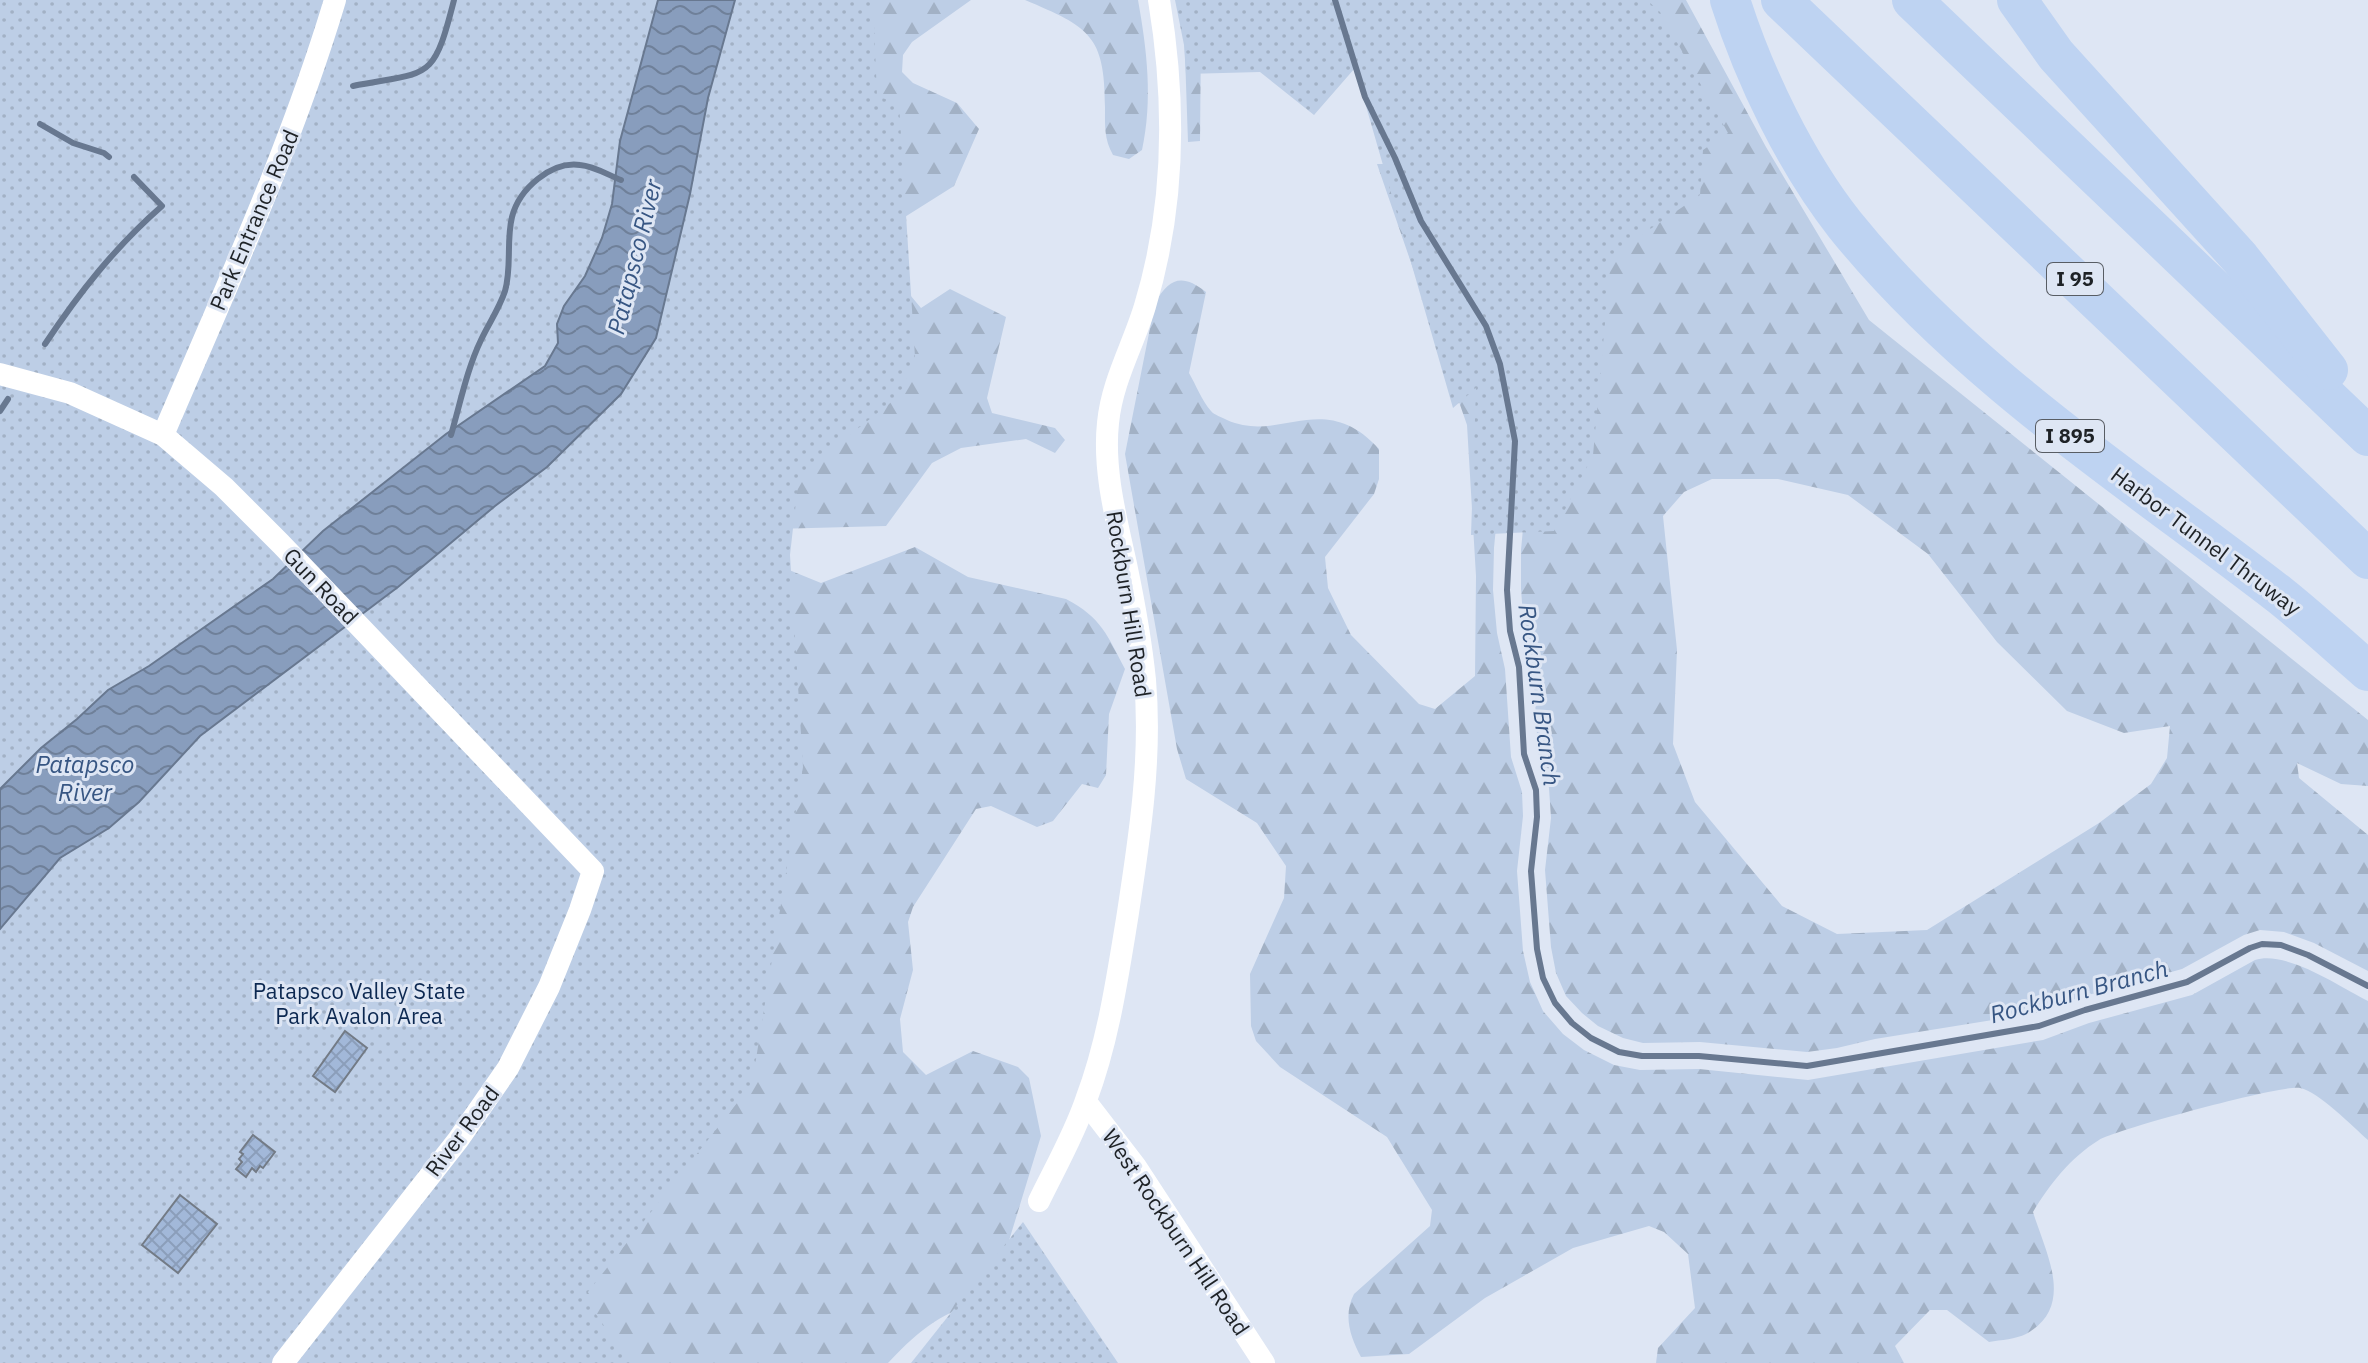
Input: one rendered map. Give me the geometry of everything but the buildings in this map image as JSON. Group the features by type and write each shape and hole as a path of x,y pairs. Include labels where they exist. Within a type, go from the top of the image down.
{"highway":[{"name":"Harbor Tunnel Thruway","path":"1730,0 1768,95 1807,168 1853,233 1897,285 1952,338 2093,455 2283,598 2368,671"},
{"name":"I 95","path":"1781,0 2368,559"},
{"path":"1912,0 2368,436"},
{"path":"2017,0 2056,55 2240,258 2368,419"}],"street":[{"name":"Park Entrance Road","path":"163,435 278,166 310,84 335,0"},
{"name":"Rockburn Hill Road","path":"1039,1201 1086,1102 1104,1042 1120,963 1144,788 1147,732 1145,680 1109,476 1107,427 1111,397 1148,295 1161,241 1170,175 1167,47 1159,0"},
{"name":"Gun Road","path":"0,374 70,393 163,435 224,487 281,544 593,871"},
{"name":"River Road","path":"283,1363 458,1140 508,1068 549,987 593,871"},
{"name":"West Rockburn Hill Road","path":"1086,1102 1136,1167 1264,1363"}],"green space":[{"name":"Patapsco Valley State Park Avalon Area","path":"0,0 873,0 877,96 899,104 915,357 899,396 799,475 790,555 803,767 752,1084 584,1297 630,1363 0,1363"},
{"path":"787,0 971,0 912,42 903,55 902,72 913,83 957,103 979,129 954,186 900,220 900,283 921,308 950,289 1006,317 987,398 992,413 1055,428 1065,440 1055,453 1026,439 961,448 932,463 886,526 774,529 772,563 821,583 915,547 968,577 1066,599 1096,621 1125,669 1109,714 1106,775 1098,788 1082,784 1053,821 1037,827 991,806 976,809 913,907 908,922 913,970 900,1019 903,1052 926,1075 973,1051 1018,1067 1029,1078 1041,1136 996,1283 988,1297 934,1322 888,1363 298,1363"},
{"path":"1025,0 1138,0 1148,75 1142,150 1129,159 1113,155 1110,149 1102,64 1089,37 1064,18"},
{"path":"1175,0 1647,0 1660,12 1728,133 1703,150 1700,195 1608,258 1610,268 1593,455 1554,531 1471,535 1476,388 1453,408 1355,68 1314,115 1260,72 1186,74"},
{"path":"1350,0 1686,0 1766,147 1869,320 2368,720 2368,786 2341,784 2297,763 2299,778 2368,835 2368,971 2314,943 2284,932 2260,930 2244,935 2182,969 2036,1013 1837,1048 1807,1052 1700,1042 1643,1043 1598,1026 1566,996 1556,973 1551,947 1545,870 1551,818 1549,788 1538,752 1533,666 1524,629 1521,589 1521,550 1528,476","holes":["1712,479 1778,479 1848,495 1928,554 1997,642 2067,711 2124,733 2170,726 2167,758 2151,784 2099,823 1927,930 1837,934 1782,906 1695,802 1673,744 1677,650 1663,516 1684,492"]},
{"path":"1184,26 1201,33 1200,141 1188,142"},
{"path":"1377,164 1383,164 1409,227 1451,293 1501,475 1493,590 1497,633 1505,669 1511,757 1522,792 1523,816 1517,871 1523,951 1530,982 1543,1011 1563,1034 1584,1050 1614,1065 1640,1070 1699,1069 1808,1080 2043,1040 2089,1023 2192,995 2255,960 2268,958 2297,965 2368,1001 2368,1140 2326,1103 2300,1088 2264,1093 2199,1109 2099,1140 2062,1172 2033,1212 2053,1278 2054,1294 2050,1309 2041,1322 2022,1336 1989,1342 1947,1310 1930,1310 1895,1346 1904,1363 1656,1363 1658,1348 1695,1308 1688,1254 1664,1232 1649,1226 1573,1248 1485,1298 1409,1354 1361,1357 1349,1326 1349,1310 1354,1294 1430,1226 1432,1210 1387,1137 1280,1067 1256,1041 1251,1026 1250,974 1284,898 1286,866 1257,823 1186,779 1177,749 1125,454 1155,303 1171,284 1190,282 1206,292 1189,373 1212,412 1247,426 1321,419 1339,422 1359,431 1379,449 1379,479 1374,494 1325,557 1328,588 1351,635 1419,704 1435,709 1475,676 1476,576 1467,425"},
{"path":"1023,1222 1118,1363 911,1363"}],"water":[{"name":"Patapsco River","path":"658,0 735,0 708,98 690,194 656,338 621,394 547,467 398,587 200,736 139,802 109,828 60,858 0,929 0,789 41,748 108,690 149,666 273,579 323,531 446,434 545,366 558,343 557,324 564,306 585,276 602,238 612,204 620,141"}],"waterway":[{"path":"353,86 398,78 424,68 433,60 440,46 454,0"},
{"name":"Rockburn Branch","path":"1335,0 1365,97 1421,221 1486,326 1500,364 1515,441 1507,590 1510,631 1519,667 1524,754 1536,790 1537,817 1531,871 1537,949 1543,978 1555,1003 1572,1023 1591,1038 1619,1052 1807,1066 2039,1026 2187,982 2262,944 2281,945 2308,955 2368,986"},
{"path":"40,124 73,143 109,157"},
{"path":"451,435 472,363 505,291 510,226 522,196 548,172 569,165 590,167 621,180"},
{"path":"45,344 99,271 162,206 134,177"},
{"path":"0,411 8,399"}]}
